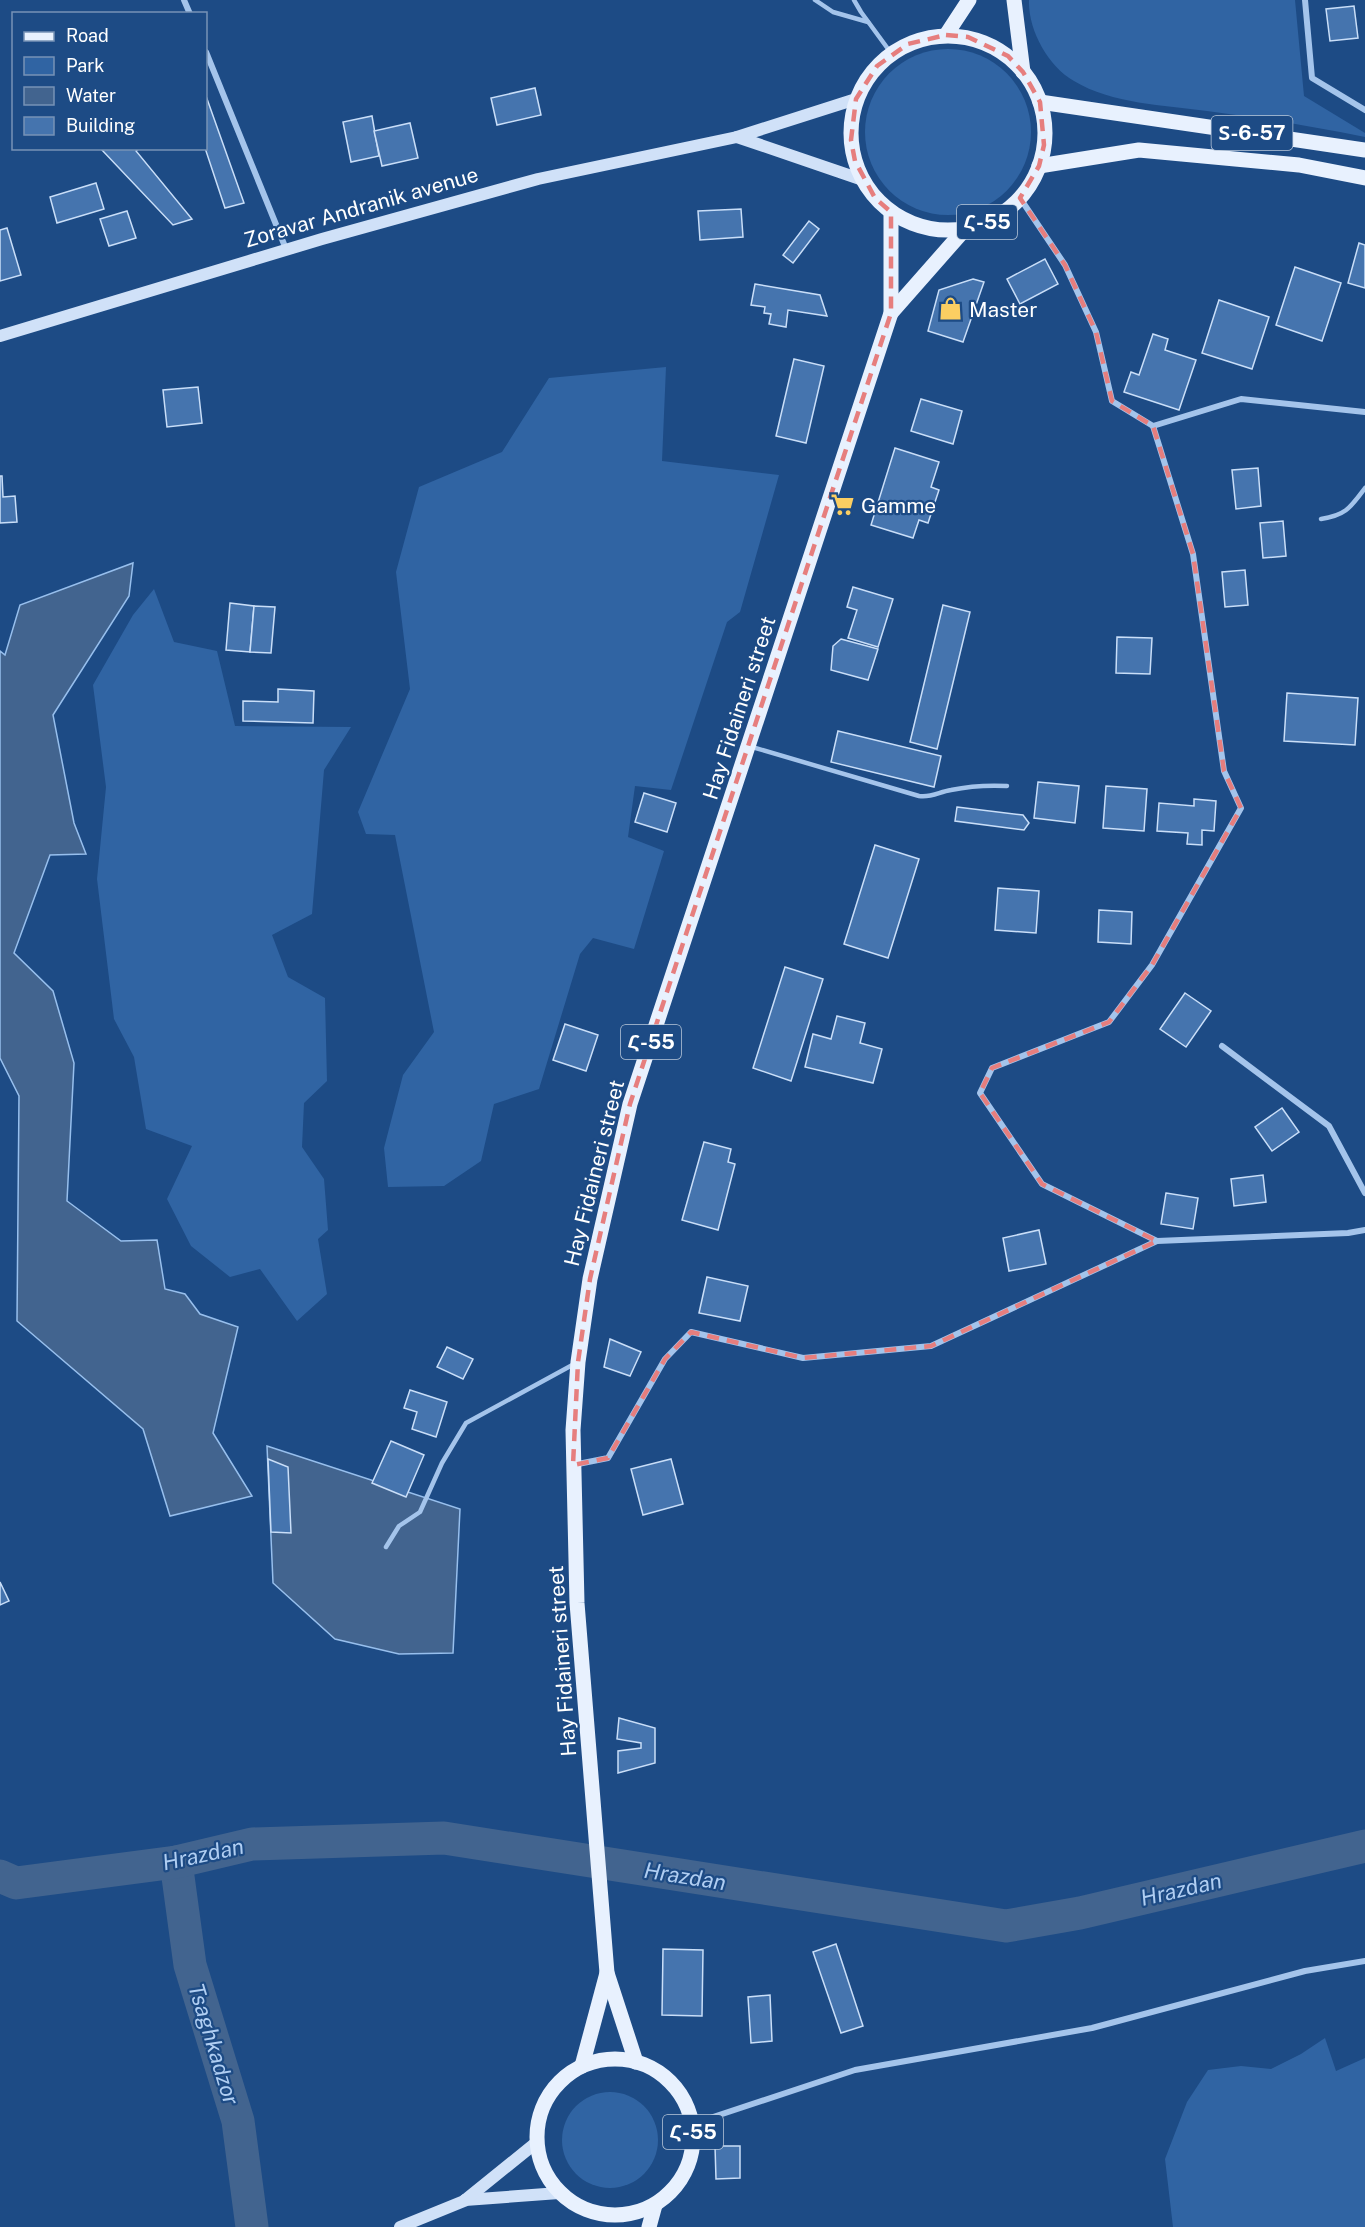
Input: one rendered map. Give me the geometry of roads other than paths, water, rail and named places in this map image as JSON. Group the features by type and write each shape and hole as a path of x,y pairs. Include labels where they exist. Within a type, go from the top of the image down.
{"main road":[{"path":"946,35 969,0"},
{"name":"Հ-55","path":"1014,0 1023,72"},
{"name":"Հ-55","path":"946,35 968,37 989,45 1008,56 1023,72 1040,102 1044,123 1044,145 1039,166 1030,185 1020,198 1004,212 986,223 965,229 940,230 914,224 891,212 875,198 862,180 855,161 851,140 851,119 856,99 865,81 891,53 908,44 946,35"},
{"name":"Zoravar Andranik avenue","path":"0,336 286,250 538,179 737,137 856,99"},
{"name":"Տ-6-57","path":"1040,102 1365,150"},
{"path":"737,137 862,180"},
{"name":"Տ-6-57","path":"1039,166 1139,150 1299,165 1365,178"},
{"name":"Hay Fidaineri street","path":"636,2062 608,1973 603,1937 577,1603 573,1430 578,1362 590,1279 630,1104 891,313 891,212"},
{"name":"Hay Fidaineri street","path":"891,313 965,229"},
{"name":"Hay Fidaineri street","path":"582,2066 608,1973"},
{"name":"Հ-55","path":"618,2059 636,2062 667,2079 679,2092 692,2124 691,2156 686,2170 673,2190 655,2205 634,2214 611,2216 588,2211 573,2204 548,2178 540,2161 537,2142 544,2103 560,2081 582,2066 600,2060 618,2059"},
{"path":"400,2227 464,2200 537,2142"},
{"path":"464,2200 560,2193"},
{"path":"649,2227 655,2205"},
{"path":"588,2211 593,2227"}],"street":[{"path":"1305,0 1312,78 1365,110"},
{"path":"207,54 286,250"},
{"path":"1020,198 1065,265 1096,332 1112,401 1153,426 1193,554 1224,771 1241,808 1152,965 1109,1022 992,1068 980,1093 1042,1184 1157,1241"},
{"path":"1153,426 1241,399 1365,412"},
{"path":"1222,1046 1329,1126 1365,1193"},
{"path":"573,1465 608,1458 665,1359 691,1332 803,1358 931,1346 1157,1241 1348,1233 1365,1230"},
{"path":"692,2124 855,2070 1092,2028 1305,1971 1365,1961"}],"lane":[{"path":"815,0 833,12 868,22"},
{"path":"854,0 891,53"},
{"path":"1321,519 1338,516 1350,509 1365,488"},
{"path":"749,746 919,796 928,797 947,790 986,785 1007,786"},
{"path":"386,1547 399,1526 420,1512 441,1463 466,1423 578,1362"}],"water":[{"path":"133,563 129,596 53,715 74,823 86,854 50,855 14,953 53,991 74,1063 67,1201 121,1241 157,1240 165,1289 185,1294 200,1314 238,1327 213,1433 252,1496 170,1516 143,1429 17,1321 19,1096 0,1058 0,651 5,655 20,605"},
{"path":"267,1446 460,1509 453,1653 399,1654 335,1639 273,1583"}],"waterway":[{"name":"Hrazdan","path":"0,1876 16,1883 176,1862 252,1844 444,1838 1006,1926 1080,1913 1365,1846"},
{"name":"Tsaghkadzor","path":"176,1862 190,1965 238,2121 252,2227"}],"place":[{"name":"Master","path":"951,309"},
{"name":"Gamme","path":"843,505"}]}
